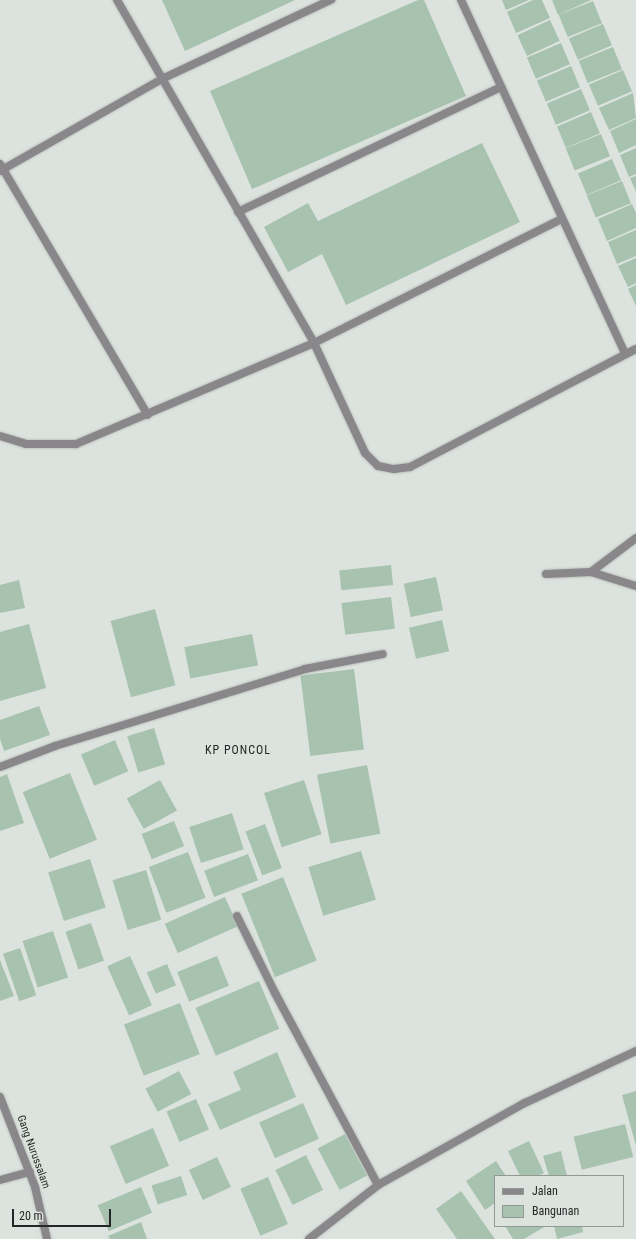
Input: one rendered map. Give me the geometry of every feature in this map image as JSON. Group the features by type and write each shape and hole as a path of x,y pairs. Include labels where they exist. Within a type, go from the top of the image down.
{"street":[{"path":"117,0 314,344 365,453 378,466 394,469 410,467 636,349"},
{"path":"148,415 1,168 162,80 331,0"},
{"path":"461,0 625,354"},
{"path":"238,212 501,87"},
{"path":"0,436 26,444 76,444 314,344 562,219"},
{"path":"591,572 636,538"},
{"path":"546,574 591,572 636,586"},
{"path":"0,767 55,746 305,669 383,654"},
{"path":"237,916 315,1070 378,1185"},
{"path":"308,1239 378,1185 524,1103 636,1051"},
{"name":"Gang Nurussalam","path":"0,1097 30,1172 47,1239"},
{"path":"0,1180 30,1172"}],"building":[{"path":"162,0 295,0 185,51"},
{"path":"418,0 424,0 466,96 252,189 210,91"},
{"path":"502,0 529,0 506,10"},
{"path":"533,0 542,0 550,18 516,33 507,12"},
{"path":"552,0 591,0 558,15"},
{"path":"593,1 602,23 568,37 559,15"},
{"path":"550,20 560,41 527,56 517,35"},
{"path":"603,24 612,45 578,60 569,38"},
{"path":"561,43 570,64 536,79 527,57"},
{"path":"613,47 622,69 588,83 579,61"},
{"path":"571,66 580,87 546,102 537,80"},
{"path":"623,70 632,91 598,106 589,84"},
{"path":"581,89 590,110 556,125 547,103"},
{"path":"633,93 636,118 609,130 599,108"},
{"path":"591,112 600,133 566,148 557,126"},
{"path":"636,119 636,145 619,153 610,131"},
{"path":"601,134 610,156 575,170 566,148"},
{"path":"482,143 520,222 346,305 322,254 288,272 264,227 308,203 318,221"},
{"path":"636,148 636,174 629,177 620,155"},
{"path":"612,159 621,180 587,195 578,173"},
{"path":"636,176 636,192 630,178"},
{"path":"622,181 631,203 596,217 587,195"},
{"path":"632,204 636,213 636,228 607,241 598,219"},
{"path":"636,230 636,256 617,264 608,242"},
{"path":"636,258 636,283 628,287 618,266"},
{"path":"636,285 636,306 628,289"},
{"path":"391,565 393,585 341,590 339,570"},
{"path":"436,577 443,610 411,617 404,584"},
{"path":"19,580 25,608 0,613 0,585"},
{"path":"391,597 395,629 345,635 341,603"},
{"path":"155,609 175,685 131,697 111,621"},
{"path":"442,620 449,651 416,659 409,628"},
{"path":"29,624 46,688 0,701 0,632"},
{"path":"252,634 258,665 190,679 184,647"},
{"path":"354,669 364,749 310,756 300,676"},
{"path":"39,706 50,735 4,751 0,739 0,720"},
{"path":"154,728 165,764 138,773 127,736"},
{"path":"115,740 128,771 94,786 81,754"},
{"path":"367,765 380,834 330,843 317,775"},
{"path":"70,773 97,840 50,859 23,792"},
{"path":"7,774 24,823 0,831 0,777"},
{"path":"160,780 177,811 144,829 127,798"},
{"path":"304,780 322,834 282,847 264,793"},
{"path":"232,813 244,849 201,863 189,827"},
{"path":"174,821 184,846 152,859 142,834"},
{"path":"265,824 282,868 262,875 245,832"},
{"path":"361,851 376,900 323,916 308,867"},
{"path":"188,852 206,898 166,913 149,867"},
{"path":"248,854 258,880 214,897 204,871"},
{"path":"90,859 106,908 64,921 48,873"},
{"path":"146,870 161,920 128,930 113,880"},
{"path":"283,877 317,960 275,977 241,894"},
{"path":"225,897 238,926 178,953 165,924"},
{"path":"91,923 104,961 78,970 65,932"},
{"path":"53,931 68,978 38,987 23,941"},
{"path":"20,948 36,995 19,1001 3,954"},
{"path":"130,956 152,1005 129,1015 107,966"},
{"path":"217,956 229,986 189,1002 177,972"},
{"path":"0,960 14,996 0,1001"},
{"path":"167,964 176,985 156,994 147,973"},
{"path":"259,981 279,1029 216,1056 195,1008"},
{"path":"180,1003 200,1054 144,1076 124,1025"},
{"path":"277,1052 296,1097 220,1130 208,1104 241,1090 233,1072"},
{"path":"179,1071 191,1094 158,1112 145,1089"},
{"path":"636,1091 636,1146 622,1095"},
{"path":"196,1099 209,1129 179,1142 167,1112"},
{"path":"303,1103 319,1139 275,1158 259,1123"},
{"path":"625,1124 633,1157 582,1170 574,1137"},
{"path":"153,1128 169,1166 126,1184 110,1146"},
{"path":"345,1134 367,1175 340,1190 318,1149"},
{"path":"529,1141 544,1173 540,1175 520,1175 508,1151"},
{"path":"561,1151 567,1175 549,1175 543,1156"},
{"path":"306,1155 323,1190 293,1205 275,1170"},
{"path":"217,1157 231,1187 203,1200 189,1170"},
{"path":"496,1161 505,1175 494,1175 494,1204 485,1210 466,1181"},
{"path":"181,1176 187,1195 158,1205 152,1186"},
{"path":"268,1177 288,1224 260,1236 240,1189"},
{"path":"141,1187 152,1213 109,1231 98,1205"},
{"path":"461,1191 495,1239 457,1239 436,1209"},
{"path":"141,1222 147,1239 110,1239 108,1236"},
{"path":"506,1227 544,1227 524,1239 513,1239"},
{"path":"554,1227 582,1227 583,1232 557,1239"}],"district":[{"name":"KP PONCOL","path":"238,751"}]}
